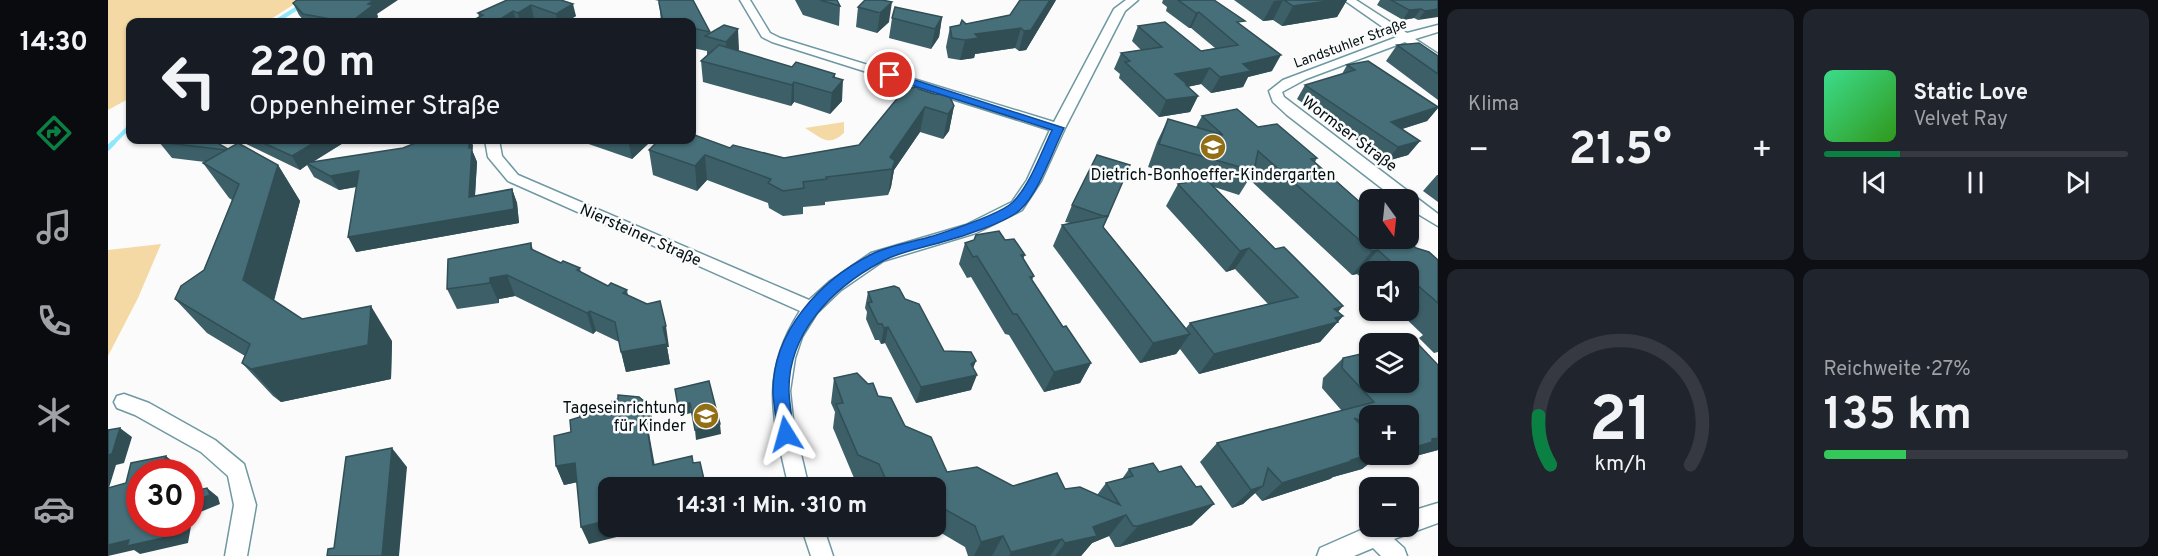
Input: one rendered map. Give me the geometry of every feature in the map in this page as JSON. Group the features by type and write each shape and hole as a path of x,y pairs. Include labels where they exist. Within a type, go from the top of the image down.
{"street":[{"path":"745,0 766,35 776,40 1058,128"},
{"path":"1349,0 1438,59"},
{"path":"796,477 783,420 781,391 786,358 794,335 811,308 835,285 877,257 971,229 1017,206 1034,181 1058,128 1126,1"},
{"name":"Landstuhler Straße","path":"1275,91 1284,83 1407,37 1438,28"},
{"name":"Wormser Straße","path":"1275,91 1278,99 1292,112 1394,189"},
{"name":"Niersteiner Straße","path":"493,144 495,157 513,178 811,308"},
{"name":"Wormser Straße","path":"1419,208 1438,221"},
{"path":"124,402 208,446 237,471 245,505 236,556"},
{"path":"1419,519 1438,513"},
{"path":"816,537 822,556"},
{"path":"1328,556 1369,537"},
{"path":"1378,537 1396,556"}],"shaded area":[{"path":"108,0 301,0 272,18 126,18 126,100 108,110"},
{"path":"844,122 844,133 833,140 824,140 805,128"},
{"path":"161,244 138,298 108,356 108,250"}],"building":[{"path":"297,0 374,0 368,4 373,5 356,18 325,18 303,14 293,3"},
{"path":"507,0 561,0 573,4 556,14 531,5 518,13 513,11 502,18 477,18 483,15 478,13"},
{"path":"659,0 693,0 710,32 696,29 696,18 662,18"},
{"path":"820,0 837,0 840,6"},
{"path":"865,0 892,2 880,13 858,7"},
{"path":"1020,0 1050,0 1031,30 1024,31 1021,28 975,34 979,38 965,40 952,38 950,27 960,25 962,20 966,24 1010,15"},
{"path":"1178,0 1214,0 1245,21 1237,22 1281,55 1243,64 1251,71 1220,77 1210,68 1175,74 1198,96 1166,100 1125,62 1130,61 1121,53 1162,47 1138,26 1165,22 1201,51 1238,45 1199,12 1196,13"},
{"path":"1284,0 1334,0 1293,6"},
{"path":"1391,0 1438,0 1438,9 1409,10"},
{"path":"895,7 942,17 935,29 892,18"},
{"path":"724,25 738,29 726,42 705,36"},
{"path":"1419,43 1438,56 1438,74 1397,45"},
{"path":"719,45 792,67 796,62 835,74 833,77 843,80 832,93 701,61"},
{"path":"1368,61 1438,107 1391,122 1420,141 1398,147 1305,85 1355,70 1347,65"},
{"path":"917,87 934,94 949,95 954,106 948,114 925,107 890,157 895,161 892,169 826,177 827,179 803,182 804,188 783,191 768,183 771,179 705,155 695,166 649,150 655,144 696,144 696,135 730,148 733,145 784,158 859,145 905,89"},
{"path":"1237,109 1258,127 1277,124 1317,158 1311,159 1359,201 1359,240 1258,151 1254,171 1159,144 1168,119 1223,135 1202,116"},
{"path":"176,144 219,144 228,149"},
{"path":"240,144 278,165 243,280 302,319 371,306 368,345 251,369 242,363 250,344 175,299 181,286 204,270 239,184 203,163"},
{"path":"266,144 312,144 292,156"},
{"path":"413,144 469,144 469,148 472,148 469,197 512,189 514,209 348,237 359,171 330,176 306,163 403,148"},
{"path":"1097,155 1130,165 1108,216 1072,205"},
{"path":"1206,179 1275,249 1284,247 1343,306 1334,309 1343,316 1335,318 1338,322 1214,354 1190,323 1298,297 1249,248 1240,251 1178,184"},
{"path":"1108,216 1103,227 1190,334 1153,343 1062,225"},
{"path":"999,231 1005,240 1014,239 1025,255 1021,255 1034,276 1030,277 1063,327 1066,326 1091,363 1054,372 1017,314 1013,314 977,256 973,257 965,243 974,240 976,235"},
{"path":"531,243 531,249 561,263 563,261 580,268 577,270 608,286 611,283 627,290 623,293 647,304 660,301 666,326 663,327 667,344 621,352 615,322 590,311 587,313 507,275 490,278 490,283 447,289 448,259"},
{"path":"1370,249 1419,249 1429,252 1438,260 1438,303 1419,287 1419,261 1390,261 1378,250"},
{"path":"894,286 899,288 905,299 919,304 944,351 971,352 976,361 971,364 977,375 921,387 888,327 884,328 882,324 878,324 868,303 872,302 868,292"},
{"path":"1419,345 1438,365 1438,438 1432,439 1432,442 1419,446 1419,405 1363,405 1374,402 1366,393 1419,393"},
{"path":"1359,354 1359,386 1342,368 1343,358"},
{"path":"857,373 868,384 873,383 878,396 891,398 905,426 931,437 947,472 977,467 1013,486 1057,473 1065,489 1080,487 1120,505 1106,483 1133,476 1129,469 1153,463 1159,472 1181,466 1196,487 1201,486 1214,504 1138,526 1133,526 1126,515 1093,527 1097,536 1065,543 1062,539 1011,552 1003,536 981,542 975,526 946,510 946,477 885,477 879,464 858,455 836,404 843,403 834,378"},
{"name":"Tageseinrichtung für Kinder","path":"709,381 720,424 695,430 690,403 678,406 675,389"},
{"path":"618,395 639,397 651,413 645,414 653,465 692,456 693,463 700,462 703,477 598,477 598,523 581,527 575,463 556,466 554,436 571,432 570,420 580,415 612,407 612,401 618,399"},
{"path":"1359,406 1359,420 1354,418 1359,423 1359,458 1282,483 1268,468 1263,486 1251,490 1217,443"},
{"path":"120,428 112,454 108,455 108,430"},
{"path":"392,448 382,556 327,556 328,549 334,548 346,457"},
{"path":"126,483 126,537 167,537 127,546 129,540 108,545 108,488"},
{"path":"207,488 210,495 204,497 204,489"}],"waterway":[{"path":"281,18 310,0"},
{"path":"108,148 126,130"}],"place":[{"name":"Dietrich-Bonhoeffer-Kindergarten","path":"1213,147"},
{"name":"Tageseinrichtung für Kinder","path":"706,416"}],"route":[{"path":"786,434 781,391 786,358 794,335 811,308 835,285 877,257 971,229 1017,206 1034,181 1058,128 890,75"}]}
